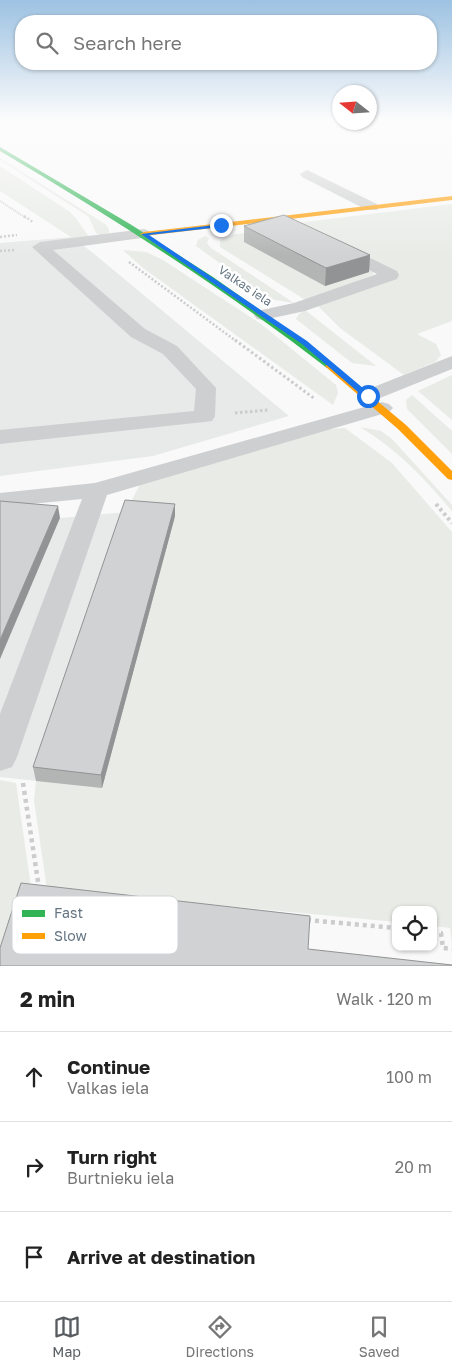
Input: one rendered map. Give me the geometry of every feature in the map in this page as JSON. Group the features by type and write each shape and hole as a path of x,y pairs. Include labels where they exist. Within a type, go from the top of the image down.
{"main road":[{"name":"Valkas iela","path":"29,166 144,234 304,343 375,402 452,477"},
{"path":"144,234 452,198"}],"lane":[{"path":"307,174 372,207"},
{"path":"279,219 288,226 306,234"},
{"path":"0,437 204,416 206,388 170,350 138,333 40,247 144,234"},
{"path":"263,315 299,307 391,275 324,242"},
{"path":"0,500 97,490 375,402 452,362"},
{"path":"7,768 97,490"}],"path":[{"path":"0,201 32,222 36,230"},
{"path":"0,237 18,235"},
{"path":"123,258 317,400"},
{"path":"204,416 269,410"},
{"path":"7,768 22,780 40,896"},
{"path":"297,920 392,928"},
{"path":"437,932 441,932 443,948 452,949"}],"shaded area":[{"path":"0,166 70,212 93,240 77,241 0,191"},
{"path":"9,166 13,166 105,224 109,229 109,233 103,237 96,233 89,217"},
{"path":"452,204 452,321 417,334 436,344 441,355 435,362 404,375 340,328 318,306 394,274 297,223"},
{"path":"260,232 371,268 374,274 307,301 220,247 220,240 235,234"},
{"path":"205,236 209,238 207,243 211,248 294,303 270,299 196,246 198,240"},
{"path":"72,237 289,416 153,456 0,476 0,243"},
{"path":"123,250 146,252 163,260 261,324 336,385 338,393 333,405 143,268"},
{"path":"305,310 376,366 352,363 296,319"},
{"path":"452,375 452,420 418,391"},
{"path":"412,395 452,431 452,454 407,409 406,400"},
{"path":"360,427 381,431 392,439 452,505 452,511 410,465"},
{"path":"345,428 392,463 452,532 452,944 450,928 437,926 437,906 392,906 392,922 178,901 178,896 121,896 47,889 34,801 36,781 126,512 142,480 319,430"},
{"path":"126,512 102,788 0,777 0,514 60,518"},
{"path":"0,780 16,783 31,887 28,896 12,896 12,943 4,966 0,966"}],"building":[{"path":"284,215 370,255 326,268 244,226"},
{"path":"125,500 175,504 101,775 33,767"},
{"path":"0,501 58,506 0,640"},
{"path":"21,883 135,896 17,896"},
{"path":"178,901 310,916 308,949 452,966 0,966 0,948 12,911 12,954 178,954"}],"traffic: fast":[{"path":"28,166 210,279 330,366"}],"traffic: slow":[{"path":"144,234 452,198"},
{"path":"330,366 402,427 452,477"}],"route":[{"path":"221,225 144,234 304,343 368,396"}]}
